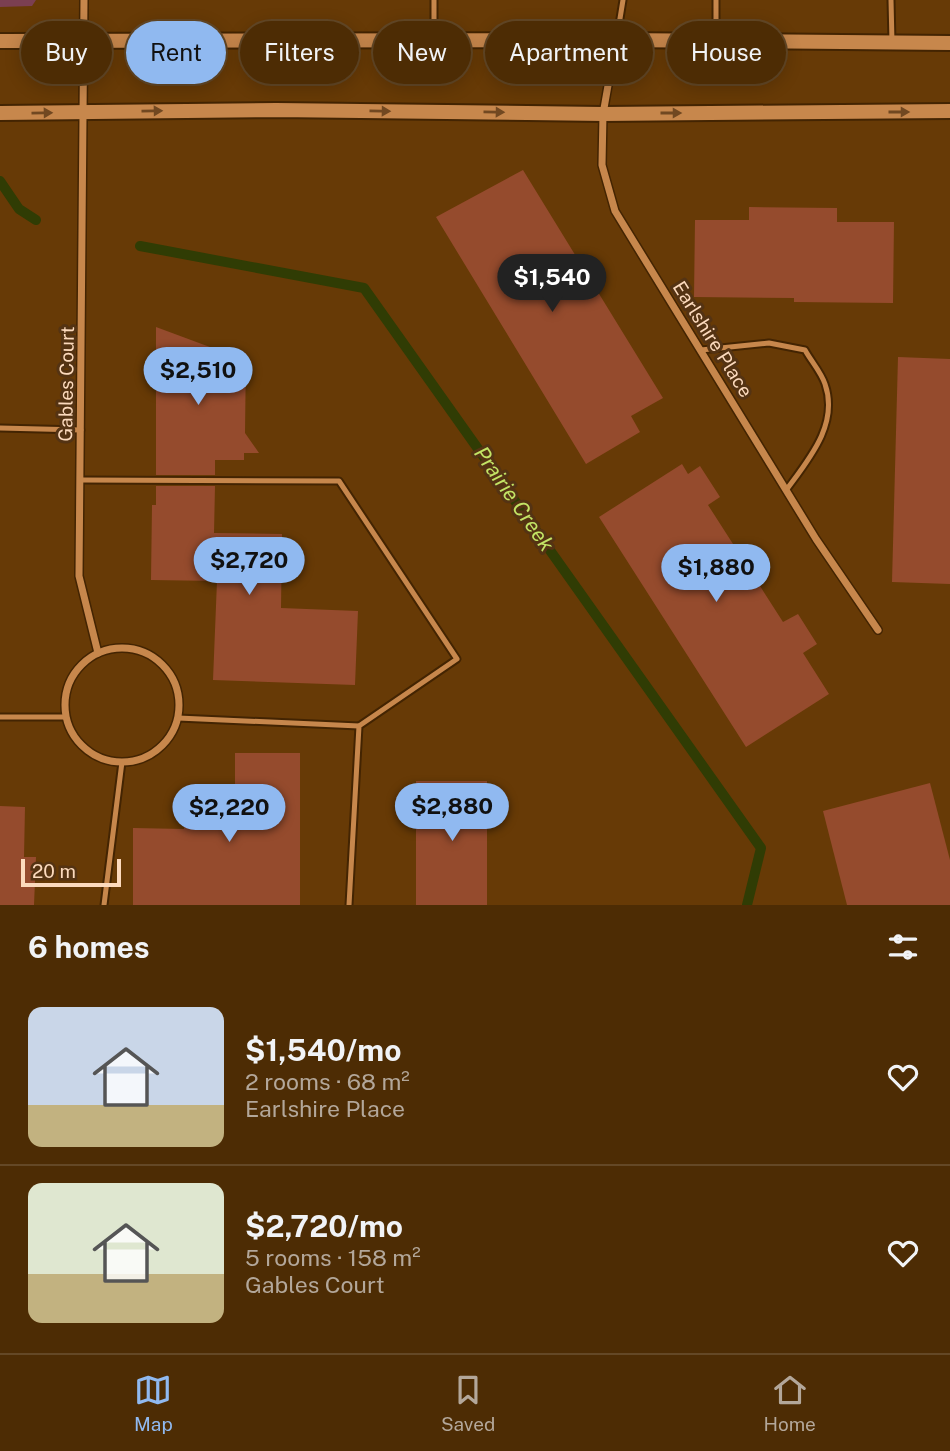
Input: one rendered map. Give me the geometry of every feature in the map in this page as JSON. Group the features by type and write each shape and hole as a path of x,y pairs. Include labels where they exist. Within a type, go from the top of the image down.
{"main road":[{"path":"112,40 373,40"},
{"path":"0,41 21,41"},
{"path":"786,41 950,43"},
{"path":"0,113 276,110 603,114 950,111"}],"street":[{"name":"Gables Court","path":"84,0 84,21"},
{"name":"Gables Court","path":"84,84 79,576 98,653"},
{"name":"Earlshire Place","path":"608,84 603,114 602,165 615,211 816,539 878,629"},
{"path":"115,648 134,649 151,655 165,666 175,682 180,700 178,718 171,736 158,750 141,760 122,762 103,759 86,750 73,735 66,717 65,698 70,680 82,664 98,653 115,648"}],"lane":[{"path":"434,0 434,21"},
{"path":"619,21 623,0"},
{"path":"716,0 716,21"},
{"path":"891,0 892,42"},
{"path":"701,350 769,343 805,350 825,384 829,416 815,451 787,489"},
{"path":"0,428 81,430"},
{"path":"81,480 340,481 457,659 359,726 178,718"},
{"path":"0,717 66,717"},
{"path":"349,905 359,726"},
{"path":"104,905 122,762"}],"shaded area":[{"path":"0,0 36,0 32,6 0,7"}],"building":[{"path":"523,170 663,398 631,416 640,432 586,464 436,217"},
{"path":"749,207 837,208 837,222 894,222 893,303 694,297 695,220 749,220"},
{"path":"156,327 226,353 246,353 245,433 259,453 244,453 244,460 215,460 215,475 156,475"},
{"path":"898,357 950,359 950,584 892,582"},
{"path":"682,464 688,474 700,466 720,497 708,505 783,622 798,614 817,644 803,653 829,694 746,747 599,517"},
{"path":"156,486 215,486 214,533 282,534 281,608 358,611 355,685 213,680 217,581 151,580 152,505 156,505"},
{"path":"235,753 300,753 300,905 133,905 133,828 184,829 184,807 235,808"},
{"path":"416,781 487,781 487,905 416,905"},
{"path":"930,783 950,860 950,905 847,905 823,811"},
{"path":"0,806 25,807 24,857 36,857 34,905 0,905"}],"waterway":[{"name":"Prairie Creek","path":"0,181 19,209 36,220"},
{"name":"Prairie Creek","path":"140,246 364,288 761,848 747,905"}]}
